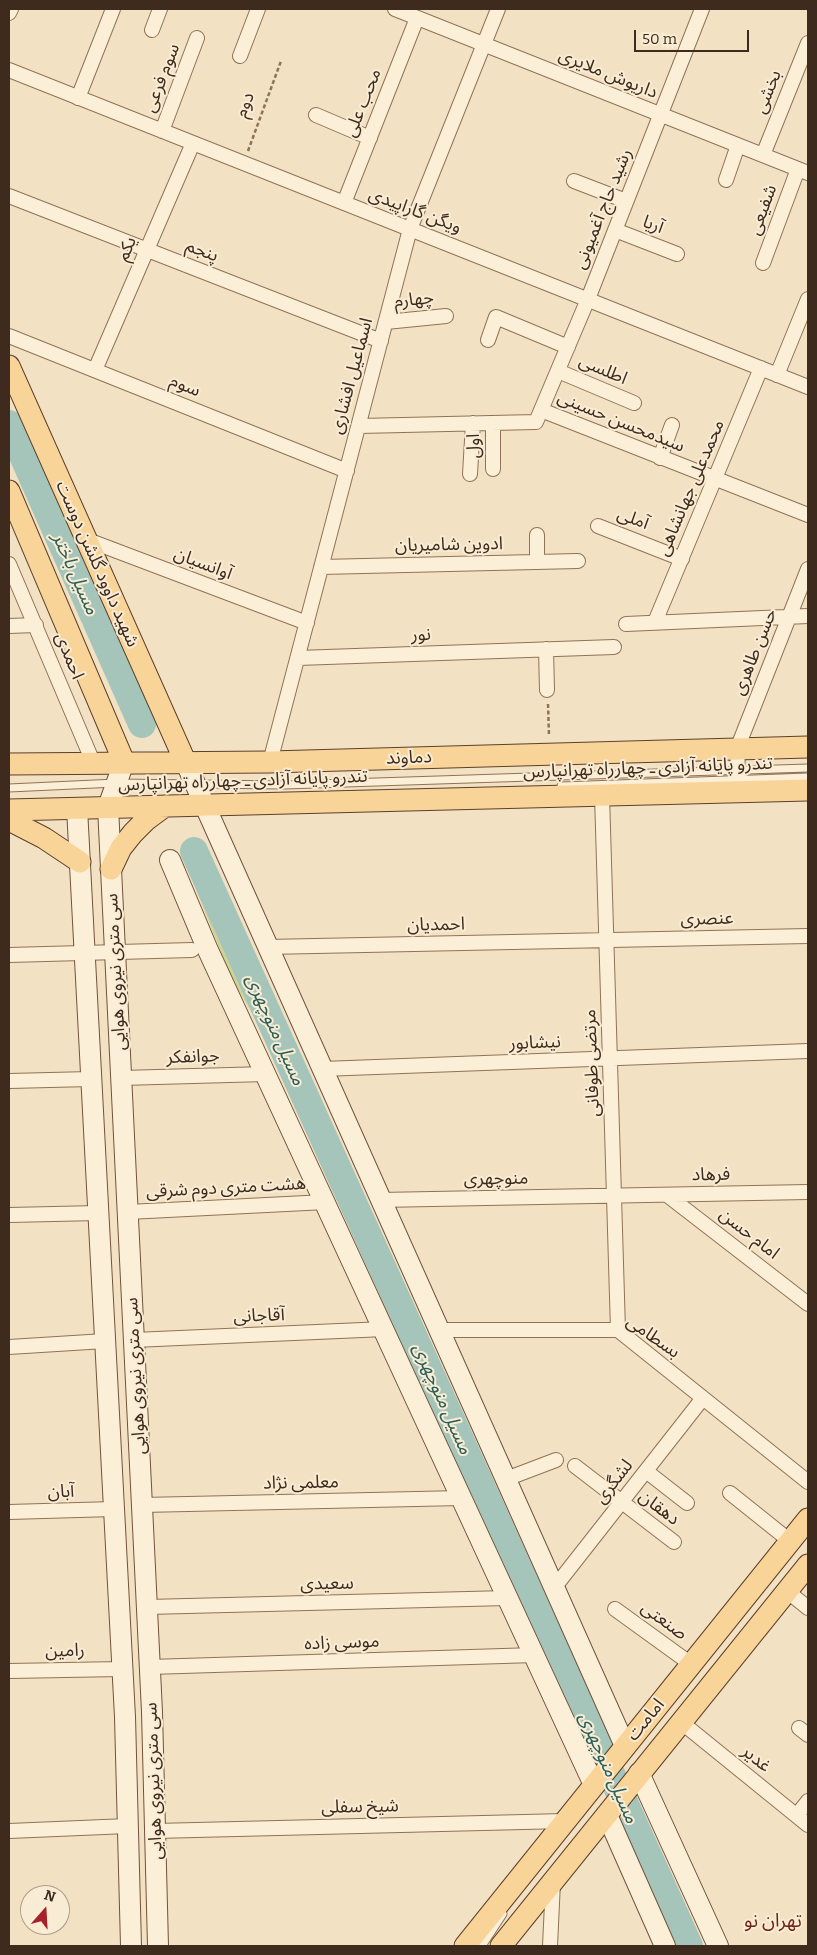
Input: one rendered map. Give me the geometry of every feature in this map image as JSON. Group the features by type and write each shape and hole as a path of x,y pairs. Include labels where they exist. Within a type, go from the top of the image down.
{"main road":[{"name":"شهید داوود گلشن دوست","path":"9,366 184,761"},
{"path":"9,491 124,762 111,797"},
{"name":"دماوند","path":"9,764 184,761 270,762 808,746"},
{"path":"184,761 201,795 266,947 379,1200 440,1330 624,1747"},
{"path":"111,869 121,848 146,820 165,806 201,795 602,795 808,790"},
{"path":"9,810 77,808 111,797 165,806"},
{"name":"سی متری نیروی هوایی","path":"111,797 111,869 150,1667 158,1946"},
{"name":"سی متری نیروی هوایی","path":"77,808 122,1669 131,1946"},
{"path":"9,820 44,838 80,862"},
{"path":"170,860 199,949 266,1074 594,1784"},
{"name":"امامت","path":"465,1946 533,1864 594,1784 808,1518"},
{"name":"امامت","path":"501,1946 554,1881 611,1822 639,1774 808,1565"},
{"path":"639,1774 647,1803 718,1946"},
{"path":"647,1803 623,1805 611,1822 665,1946"},
{"path":"533,1864 554,1881"}],"street":[{"path":"9,13 10,9"},
{"path":"78,98 113,9"},
{"path":"152,30 160,9"},
{"path":"240,56 258,9"},
{"name":"اسماعیل افشاری","path":"270,762 410,229 498,9"},
{"name":"رشید حاج آغمیونی","path":"539,416 588,299 702,9"},
{"name":"داریوش ملایری","path":"406,12 803,171"},
{"name":"محب علی","path":"344,203 370,138 406,12"},
{"name":"سوم فرعی","path":"162,131 197,38"},
{"name":"بخشی","path":"763,155 808,43"},
{"name":"ویگن گاراپیدی","path":"9,70 808,387"},
{"path":"316,115 370,138"},
{"name":"یکم","path":"95,370 193,143"},
{"path":"726,180 738,145"},
{"name":"شفیعی","path":"763,263 803,171"},
{"path":"574,181 626,201"},
{"name":"پنجم","path":"9,196 381,341"},
{"name":"آریا","path":"615,230 676,254"},
{"path":"777,374 808,299"},
{"name":"چهارم","path":"386,322 446,316"},
{"path":"488,340 496,317 568,347"},
{"name":"سوم","path":"9,336 347,471"},
{"name":"محمدعلی جهانشاهی","path":"655,622 761,368"},
{"name":"اطلسی","path":"558,371 634,403"},
{"name":"سیدمحسن حسینی","path":"359,426 493,423 539,416 660,458 808,515"},
{"path":"470,474 473,423"},
{"name":"اول","path":"493,423 494,469"},
{"path":"660,458 672,425"},
{"name":"آملی","path":"598,526 682,559"},
{"path":"536,535 537,562"},
{"name":"آوانسیان","path":"85,539 306,623"},
{"name":"ادوین شامیریان","path":"322,566 578,561"},
{"name":"احمدی","path":"9,564 93,762"},
{"name":"حسن طاهری","path":"737,749 808,569"},
{"path":"626,624 808,616"},
{"path":"9,626 36,625"},
{"name":"نور","path":"298,658 614,647"},
{"path":"546,649 547,690"},
{"path":"737,749 739,792"},
{"name":"مرتضی طوفانی","path":"602,795 618,1330"},
{"name":"عنصری","path":"607,940 808,936"},
{"name":"احمدیان","path":"266,947 607,940"},
{"path":"9,956 199,949"},
{"name":"نیشابور","path":"322,1069 808,1051"},
{"name":"جوانفکر","path":"121,1078 266,1074"},
{"path":"9,1081 91,1079"},
{"name":"فرهاد","path":"614,1196 808,1192"},
{"name":"امام حسن","path":"667,1194 808,1304"},
{"name":"منوچهری","path":"379,1200 614,1196"},
{"name":"هشت متری دوم شرقی","path":"128,1212 326,1202"},
{"path":"9,1215 98,1213"},
{"name":"آقاجانی","path":"134,1340 385,1329"},
{"name":"بسطامی","path":"440,1330 618,1330 808,1482"},
{"path":"9,1347 105,1342"},
{"name":"لشگری","path":"554,1588 703,1398"},
{"path":"506,1479 556,1460"},
{"name":"دهقان","path":"575,1466 674,1542"},
{"path":"646,1471 686,1503"},
{"path":"730,1493 790,1541"},
{"name":"معلمی نژاد","path":"142,1505 462,1498"},
{"name":"آبان","path":"9,1512 114,1509"},
{"path":"787,1591 808,1608"},
{"name":"سعیدی","path":"147,1607 508,1598"},
{"name":"صنعتی","path":"615,1609 691,1664"},
{"name":"موسی زاده","path":"150,1667 534,1656"},
{"name":"رامین","path":"9,1671 122,1669"},
{"name":"غدیر","path":"681,1722 808,1824"},
{"path":"797,1815 808,1801"},
{"name":"شیخ سفلی","path":"155,1831 565,1821"},
{"path":"9,1831 128,1826"},
{"path":"550,1946 554,1881"}],"lane":[{"path":"9,788 111,797 201,795 284,785 808,768"},
{"name":"تندرو پایانه آزادی ـ چهارراه تهرانپارس","path":"550,786 808,777"},
{"name":"تندرو پایانه آزادی ـ چهارراه تهرانپارس","path":"9,804 111,797 341,793"},
{"path":"482,1946 533,1864"}],"path":[{"name":"دوم","path":"244,163 282,61"},
{"path":"547,690 550,754"}],"green space":[{"path":"205,846 283,1020 262,1029 232,980 181,852"}],"waterway":[{"name":"مسیل باختر","path":"9,424 142,724"},
{"name":"مسیل منوچهری","path":"194,851 689,1946"}],"district":[{"name":"تهران نو","path":"773,1922"}]}
